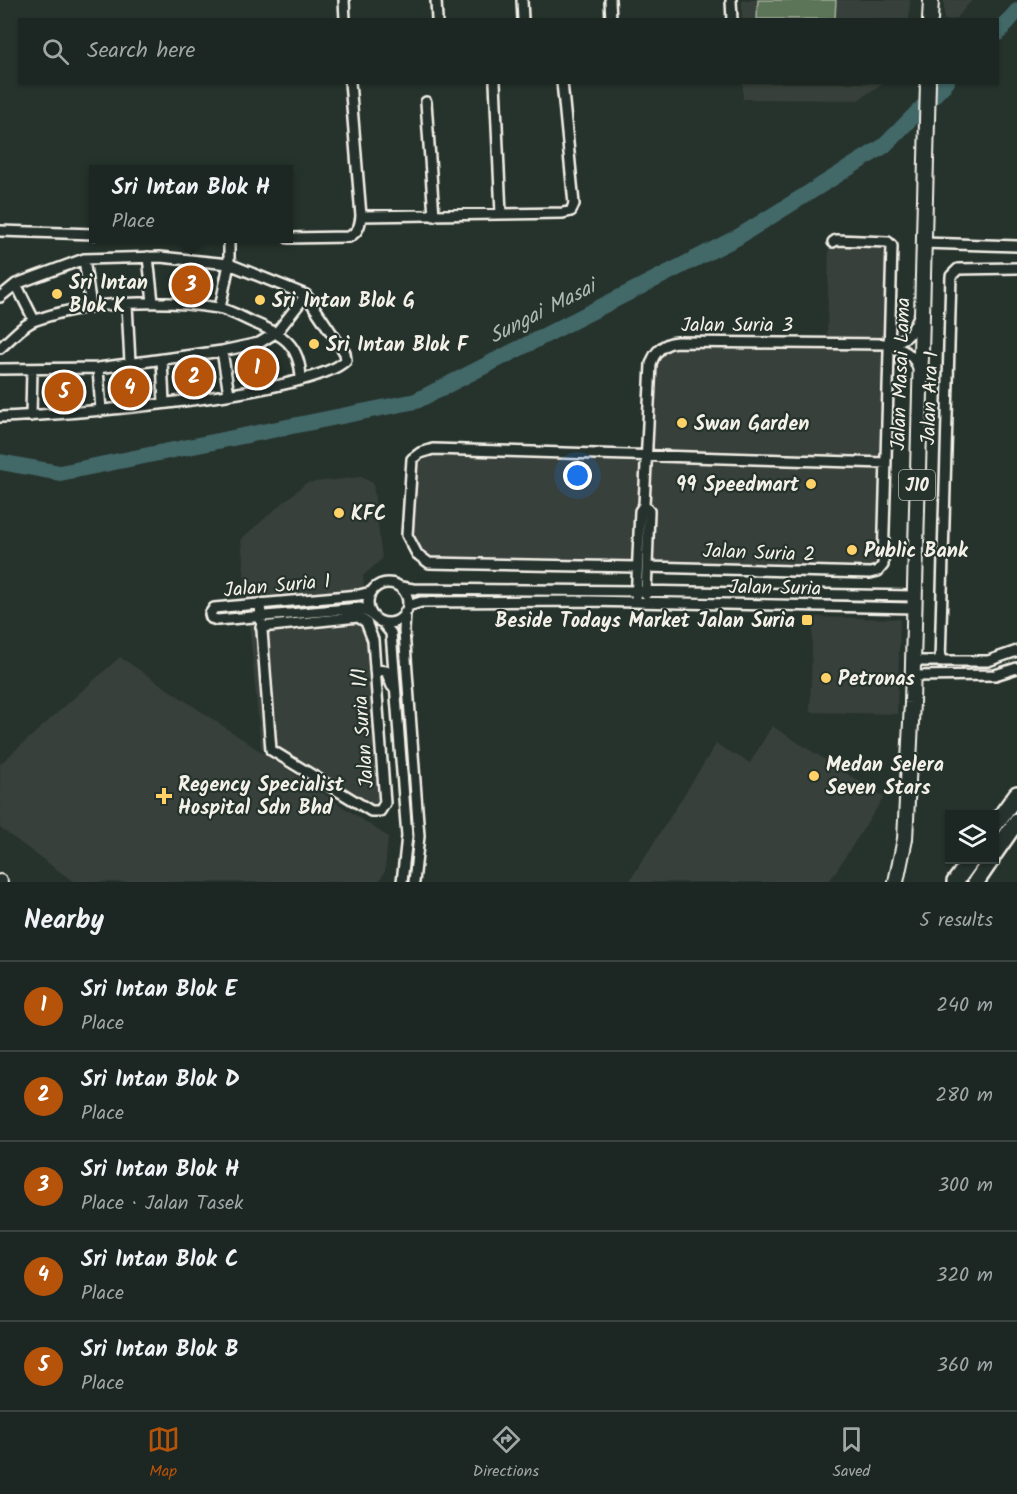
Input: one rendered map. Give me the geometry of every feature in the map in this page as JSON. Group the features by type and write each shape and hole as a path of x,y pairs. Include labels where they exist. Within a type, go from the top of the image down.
{"highway":[{"path":"999,819 1017,794"},
{"path":"999,848 1017,821"},
{"path":"955,882 968,864"},
{"path":"976,882 988,864"}],"main road":[{"path":"930,18 931,0"},
{"name":"Jalan Masai Lama","path":"896,882 905,839 912,676 928,84"}],"street":[{"path":"344,0 345,18"},
{"path":"436,0 437,18"},
{"path":"522,0 523,18"},
{"path":"610,0 611,18"},
{"path":"731,0 732,18"},
{"path":"293,238 349,237 357,233 361,216 350,84"},
{"path":"494,84 501,214"},
{"path":"361,216 563,213 571,211 574,204 563,84"},
{"path":"426,102 434,216"},
{"path":"0,231 89,234"},
{"path":"647,456 886,463 892,246 888,242 836,240 833,242"},
{"path":"220,308 229,264 230,243"},
{"path":"923,243 1017,246"},
{"path":"148,257 153,302"},
{"path":"0,297 16,284 84,259 148,257 229,264 306,295 345,353 346,360 342,365 301,379 229,394 101,411 0,417"},
{"path":"84,259 91,307"},
{"name":"Jalan Ara 1","path":"940,662 951,276 958,269 1017,267"},
{"path":"16,284 34,320"},
{"path":"0,369 98,368 222,351 259,343 277,332 306,295"},
{"path":"0,348 34,320 91,307 153,302 220,308 277,332 297,355 301,367 301,379"},
{"path":"127,304 130,363"},
{"path":"889,344 904,340 910,334 921,311"},
{"name":"Jalan Suria 3","path":"640,602 642,567 640,511 644,505 652,361 656,352 670,343 889,344"},
{"path":"889,344 909,354 915,360 920,373"},
{"path":"222,351 229,394"},
{"path":"162,359 164,403"},
{"path":"98,368 101,411"},
{"path":"31,416 32,369"},
{"name":"Jalan Suria 2","path":"647,456 432,449 412,459 407,535 417,554 429,563 870,573 878,571 883,565 886,463"},
{"path":"402,882 407,836 391,633 371,614 368,601 371,592 383,584 395,584 412,589 641,591"},
{"path":"401,587 408,599 404,631 419,836 414,882"},
{"name":"Jalan Suria","path":"641,591 686,591 913,602"},
{"name":"Jalan Suria 1","path":"371,592 359,596 214,608 210,614 211,618 217,620 261,622 360,608 371,614"},
{"path":"382,622 395,621 406,609 421,602 640,602"},
{"name":"Jalan Suria","path":"640,602 913,602"},
{"path":"260,604 261,622"},
{"name":"Jalan Suria 1/1","path":"358,617 366,622 373,640 375,670 386,803 380,811 371,811 271,750 261,622 358,617"},
{"path":"912,661 988,661 1017,651"},
{"path":"912,676 995,675 1017,668"},
{"path":"375,670 384,670 388,674 396,700"}],"shaded area":[{"path":"742,0 910,0 909,18 742,18"},
{"path":"944,0 972,0 957,18 944,18"},
{"path":"743,84 882,84 858,100 743,99"},
{"path":"888,238 886,566 867,577 428,566 415,556 407,544 404,536 408,457 419,450 644,452 648,358 653,350 662,343 676,338 827,338 829,243"},
{"path":"361,477 373,483 382,559 363,576 383,813 370,815 261,748 241,539 306,483"},
{"path":"813,617 900,619 897,714 810,712"},
{"name":"Regency Specialist Hospital Sdn Bhd","path":"120,657 388,837 385,871 379,882 74,882 0,828 0,764"},
{"path":"772,726 884,797 829,882 629,882 716,744 750,763"}],"green space":[{"path":"758,0 836,0 835,18 757,18"}],"waterway":[{"name":"Sungai Masai","path":"999,32 1017,11"},
{"name":"Sungai Masai","path":"0,462 60,473 416,401 738,237 884,146 945,84"}],"place":[{"name":"Sri Intan Blok H","path":"191,285"},
{"name":"Sri Intan Blok K","path":"57,294"},
{"name":"Sri Intan Blok G","path":"260,300"},
{"name":"Sri Intan Blok F","path":"314,344"},
{"name":"Sri Intan Blok E","path":"257,368"},
{"name":"Sri Intan Blok D","path":"194,377"},
{"name":"Sri Intan Blok C","path":"130,388"},
{"name":"Sri Intan Blok B","path":"64,392"},
{"name":"Swan Garden","path":"682,423"},
{"name":"99 Speedmart","path":"811,484"},
{"name":"KFC","path":"339,513"},
{"name":"Public Bank","path":"852,550"},
{"name":"Beside Todays Market Jalan Suria","path":"807,620"},
{"name":"Petronas","path":"826,678"},
{"name":"Medan Selera Seven Stars","path":"814,776"},
{"name":"Regency Specialist Hospital Sdn Bhd","path":"164,796"}]}
